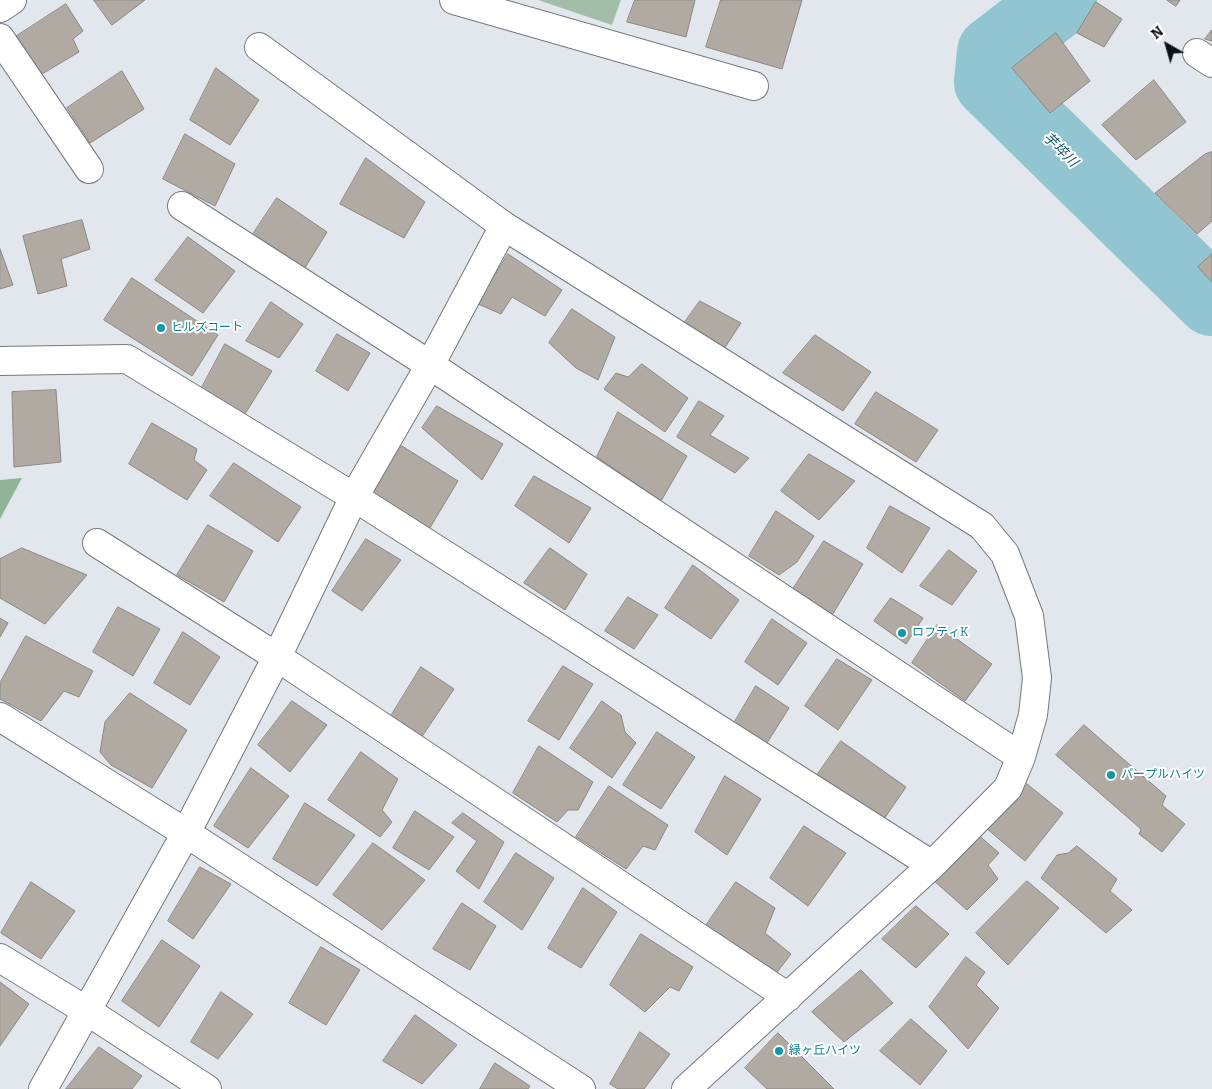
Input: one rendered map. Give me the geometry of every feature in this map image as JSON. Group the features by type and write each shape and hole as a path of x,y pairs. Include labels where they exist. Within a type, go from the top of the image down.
{"street":[{"path":"0,8 12,0"},
{"path":"454,0 754,86"},
{"path":"0,38 89,169"},
{"path":"259,47 504,226 982,526 1005,554 1029,616 1037,678 1033,715 1021,757 1008,788 932,865 686,1089"},
{"path":"182,206 430,365 1021,757"},
{"path":"43,1089 186,833 277,657 354,497 430,365 504,226"},
{"path":"0,361 127,360 354,497 932,865"},
{"path":"98,543 277,657 788,997"},
{"path":"0,717 186,833 581,1089"},
{"path":"0,958 207,1089"}],"green space":[{"path":"538,0 621,0 612,25"},
{"path":"22,478 0,519 0,480"}],"building":[{"path":"94,0 145,0 112,25"},
{"path":"635,0 695,0 686,37 627,22"},
{"path":"721,0 802,0 782,69 706,47"},
{"path":"1167,0 1180,0 1176,6"},
{"path":"1096,2 1122,19 1104,47 1077,33"},
{"path":"66,4 83,31 73,39 79,52 37,77 12,39"},
{"path":"1212,30 1212,41 1205,39"},
{"path":"1056,33 1090,81 1050,113 1012,68"},
{"path":"216,68 259,100 230,145 190,120"},
{"path":"122,71 144,109 90,143 67,108"},
{"path":"1154,80 1186,122 1136,160 1102,125"},
{"path":"185,134 235,164 215,206 163,179"},
{"path":"1212,152 1212,221 1197,234 1155,193 1205,154"},
{"path":"366,158 425,202 404,238 340,204"},
{"path":"277,198 327,232 303,271 251,237"},
{"path":"82,220 90,249 61,259 67,286 38,294 23,236"},
{"path":"188,237 235,271 203,313 155,280"},
{"path":"0,249 13,285 0,289"},
{"path":"508,254 562,290 545,316 512,297 501,314 478,304"},
{"path":"1212,254 1212,282 1198,267"},
{"name":"ヒルズコート","path":"132,278 218,335 192,376 104,320"},
{"path":"700,301 741,323 722,352 682,326"},
{"path":"271,302 303,324 279,358 246,341"},
{"path":"572,309 615,337 598,380 576,368 549,343"},
{"path":"337,334 370,353 348,391 316,371"},
{"path":"815,335 871,372 843,411 783,373"},
{"path":"225,344 272,371 243,417 200,391"},
{"path":"642,364 688,398 665,432 604,389 616,373 628,377"},
{"path":"56,390 61,462 14,467 12,392"},
{"path":"876,392 938,430 916,462 855,424"},
{"path":"699,401 724,416 710,435 749,458 735,473 677,437"},
{"path":"437,406 503,444 482,480 422,428"},
{"path":"618,412 687,456 661,501 597,457"},
{"path":"152,423 197,449 194,460 207,470 187,500 129,464"},
{"path":"402,446 458,481 428,531 371,491"},
{"path":"809,454 855,481 819,520 781,491"},
{"path":"234,463 301,507 278,542 210,496"},
{"path":"534,476 591,508 569,543 515,506"},
{"path":"890,506 930,528 902,573 867,548"},
{"path":"776,511 814,536 797,562 779,575 749,556"},
{"path":"208,525 253,551 224,602 177,575"},
{"path":"366,539 401,560 362,611 332,591"},
{"path":"824,541 863,564 831,617 793,589"},
{"path":"22,548 87,575 45,624 0,598 0,559"},
{"path":"550,548 587,574 565,610 524,583"},
{"path":"949,550 977,571 952,605 920,586"},
{"path":"693,565 739,600 711,639 665,608"},
{"path":"628,597 658,615 634,649 605,631"},
{"name":"ロフティK","path":"891,598 923,618 906,644 874,621"},
{"path":"118,607 160,629 133,676 93,652"},
{"path":"0,618 8,623 0,637"},
{"path":"772,619 807,643 778,685 745,662"},
{"path":"937,625 992,664 965,701 912,663"},
{"path":"183,632 220,657 190,705 154,683"},
{"path":"26,636 93,671 79,697 64,691 41,721 0,699 0,683"},
{"path":"837,659 872,680 838,730 805,706"},
{"path":"563,666 593,684 559,740 528,721"},
{"path":"421,667 454,689 421,738 391,716"},
{"path":"756,686 789,708 767,743 734,723"},
{"path":"130,693 187,730 152,788 111,765 100,752 105,722"},
{"path":"292,701 327,725 290,772 258,745"},
{"path":"602,701 621,715 625,732 636,743 612,778 570,748"},
{"name":"パープルハイツ","path":"1084,725 1166,796 1162,805 1185,824 1162,852 1139,834 1141,829 1056,755"},
{"path":"657,732 695,757 661,809 623,785"},
{"path":"841,741 906,787 882,822 815,778"},
{"path":"539,746 593,782 578,810 568,810 557,822 513,793"},
{"path":"361,752 398,779 382,810 392,822 380,837 328,800"},
{"path":"251,768 289,796 248,848 214,826"},
{"path":"725,776 761,799 727,855 695,832"},
{"path":"1027,784 1063,813 1025,861 986,828"},
{"path":"609,786 668,825 655,850 643,846 626,869 576,837"},
{"path":"305,803 355,835 317,886 273,859"},
{"path":"415,811 454,837 429,870 393,848"},
{"path":"463,813 504,842 479,889 456,871 477,841 452,823"},
{"path":"804,826 846,853 808,906 770,878"},
{"path":"975,832 999,853 988,865 998,879 967,910 933,880"},
{"path":"373,843 425,880 382,930 333,895"},
{"path":"1077,846 1117,879 1110,891 1132,910 1106,933 1041,878 1057,855 1068,853"},
{"path":"516,853 554,878 522,930 484,902"},
{"path":"200,867 231,884 193,939 168,921"},
{"path":"1027,881 1059,908 1008,965 976,933"},
{"path":"31,882 75,911 41,959 1,933"},
{"path":"736,882 775,908 765,933 791,954 775,975 705,927"},
{"path":"583,888 617,912 581,968 548,948"},
{"path":"462,903 496,926 470,970 433,949"},
{"path":"916,906 949,934 916,968 882,939"},
{"path":"641,934 693,967 679,991 670,987 645,1012 610,985"},
{"path":"162,940 200,966 159,1027 122,1001"},
{"path":"321,947 360,970 326,1025 289,1003"},
{"path":"966,957 985,972 976,985 999,1008 968,1049 929,1007"},
{"path":"861,970 893,1003 844,1042 812,1012"},
{"path":"0,982 29,1004 0,1046"},
{"path":"221,992 253,1014 218,1059 191,1042"},
{"path":"415,1015 457,1045 422,1084 383,1061"},
{"path":"911,1019 947,1051 920,1085 880,1051"},
{"path":"640,1032 670,1054 644,1089 618,1089 610,1084"},
{"name":"緑ヶ丘ハイツ","path":"778,1033 834,1089 767,1089 745,1068"},
{"path":"99,1047 142,1076 132,1089 66,1089"},
{"path":"495,1063 530,1086 528,1089 480,1089"}],"waterway":[{"name":"芋埣川","path":"1061,0 993,52 990,82 1212,300"}],"place":[{"name":"ヒルズコート","path":"161,328"},
{"name":"ロフティK","path":"902,633"},
{"name":"パープルハイツ","path":"1111,775"},
{"name":"緑ヶ丘ハイツ","path":"779,1051"}]}
